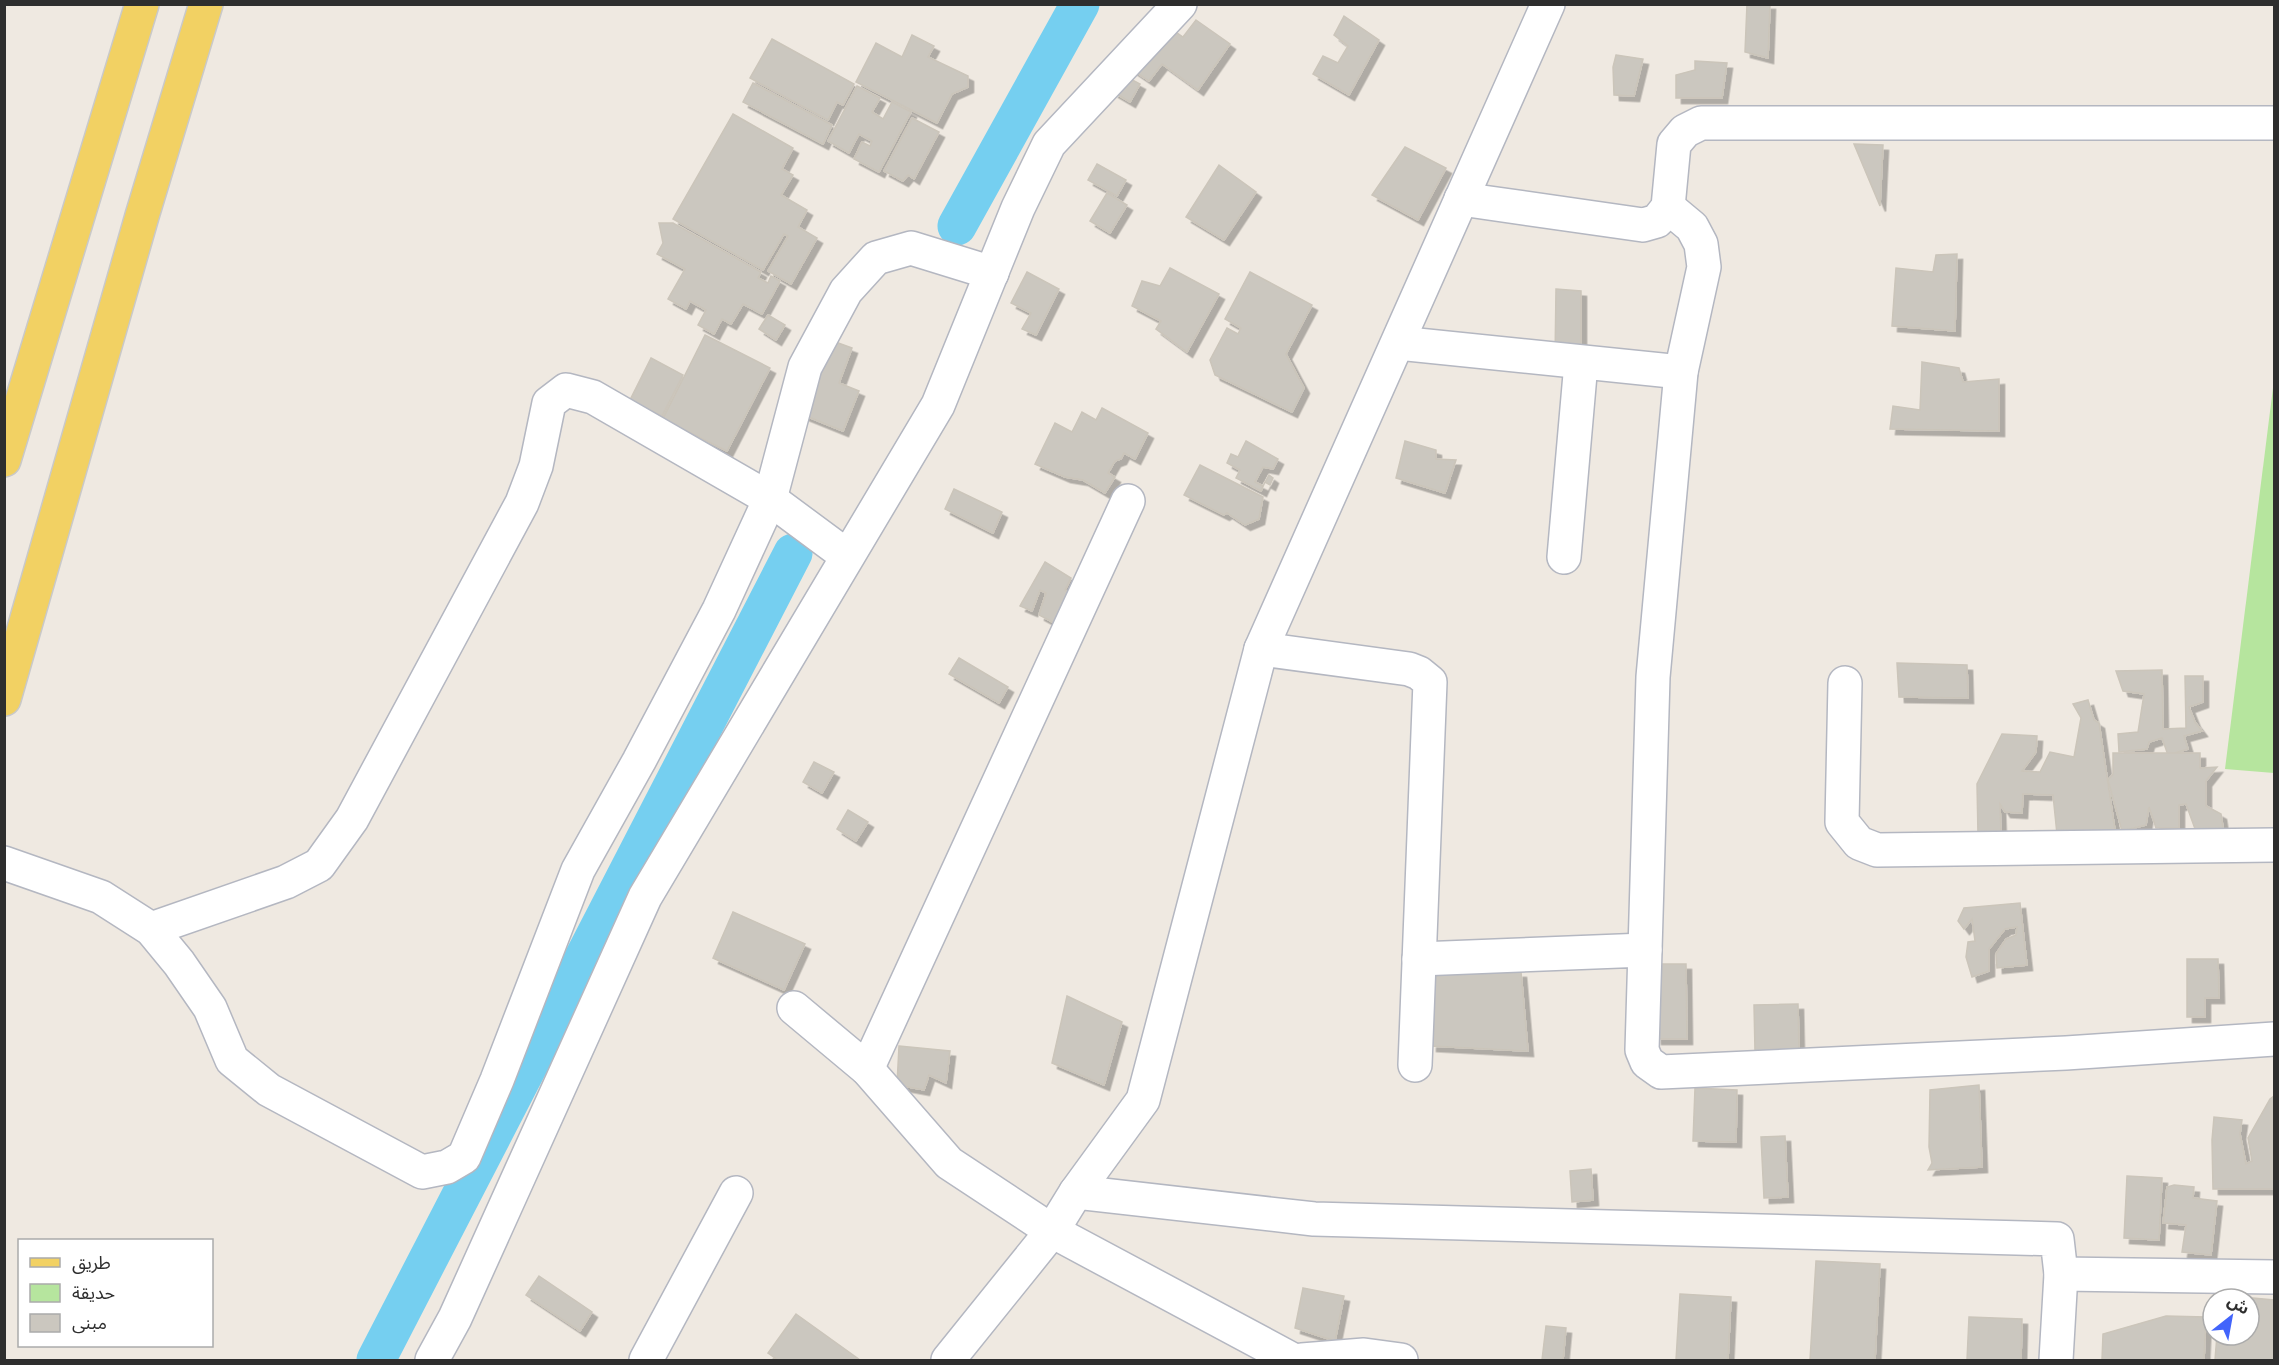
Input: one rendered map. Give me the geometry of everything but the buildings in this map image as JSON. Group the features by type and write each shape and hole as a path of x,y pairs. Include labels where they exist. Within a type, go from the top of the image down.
{"main road":[{"path":"4,460 142,4"},
{"path":"4,699 142,216 206,4"}],"street":[{"path":"432,1360 455,1318 645,897 938,405 1018,208 1049,144 1180,4"},
{"path":"948,1360 1052,1231 1076,1192 1143,1100 1261,649 1548,4"},
{"path":"1461,199 1643,225 1657,221 1668,207 1674,144 1685,131 1701,123 2274,123"},
{"path":"1668,207 1692,226 1701,244 1704,267 1681,372 1653,676 1642,1050 1647,1062 1661,1072 2066,1053 2274,1039"},
{"path":"4,863 101,897 151,929 179,963 210,1008 232,1060 269,1090 422,1172 447,1167 464,1157 497,1080 578,870 719,610 770,499 805,367 846,291 876,258 911,248 992,273"},
{"path":"1398,343 1681,372"},
{"path":"1564,557 1581,363"},
{"path":"151,929 286,882 319,865 352,819 522,503 536,466 549,404 566,390 593,397 770,499 847,556"},
{"path":"867,1069 1128,501"},
{"path":"1261,649 1409,669 1419,673 1430,682 1415,1065"},
{"path":"1845,683 1842,822 1859,843 1877,850 2274,845"},
{"path":"1419,958 1645,950"},
{"path":"794,1008 867,1069 948,1163 1052,1231 1293,1360"},
{"path":"1076,1192 1314,1219 2057,1239 2061,1274 2056,1360"},
{"path":"646,1360 736,1193"},
{"path":"2061,1274 2274,1276"},
{"path":"1302,1360 1364,1355 1401,1360"}],"green space":[{"path":"2274,380 2274,773 2225,769"}],"waterway":[{"path":"957,226 1080,4"},
{"path":"376,1360 793,553"}]}
